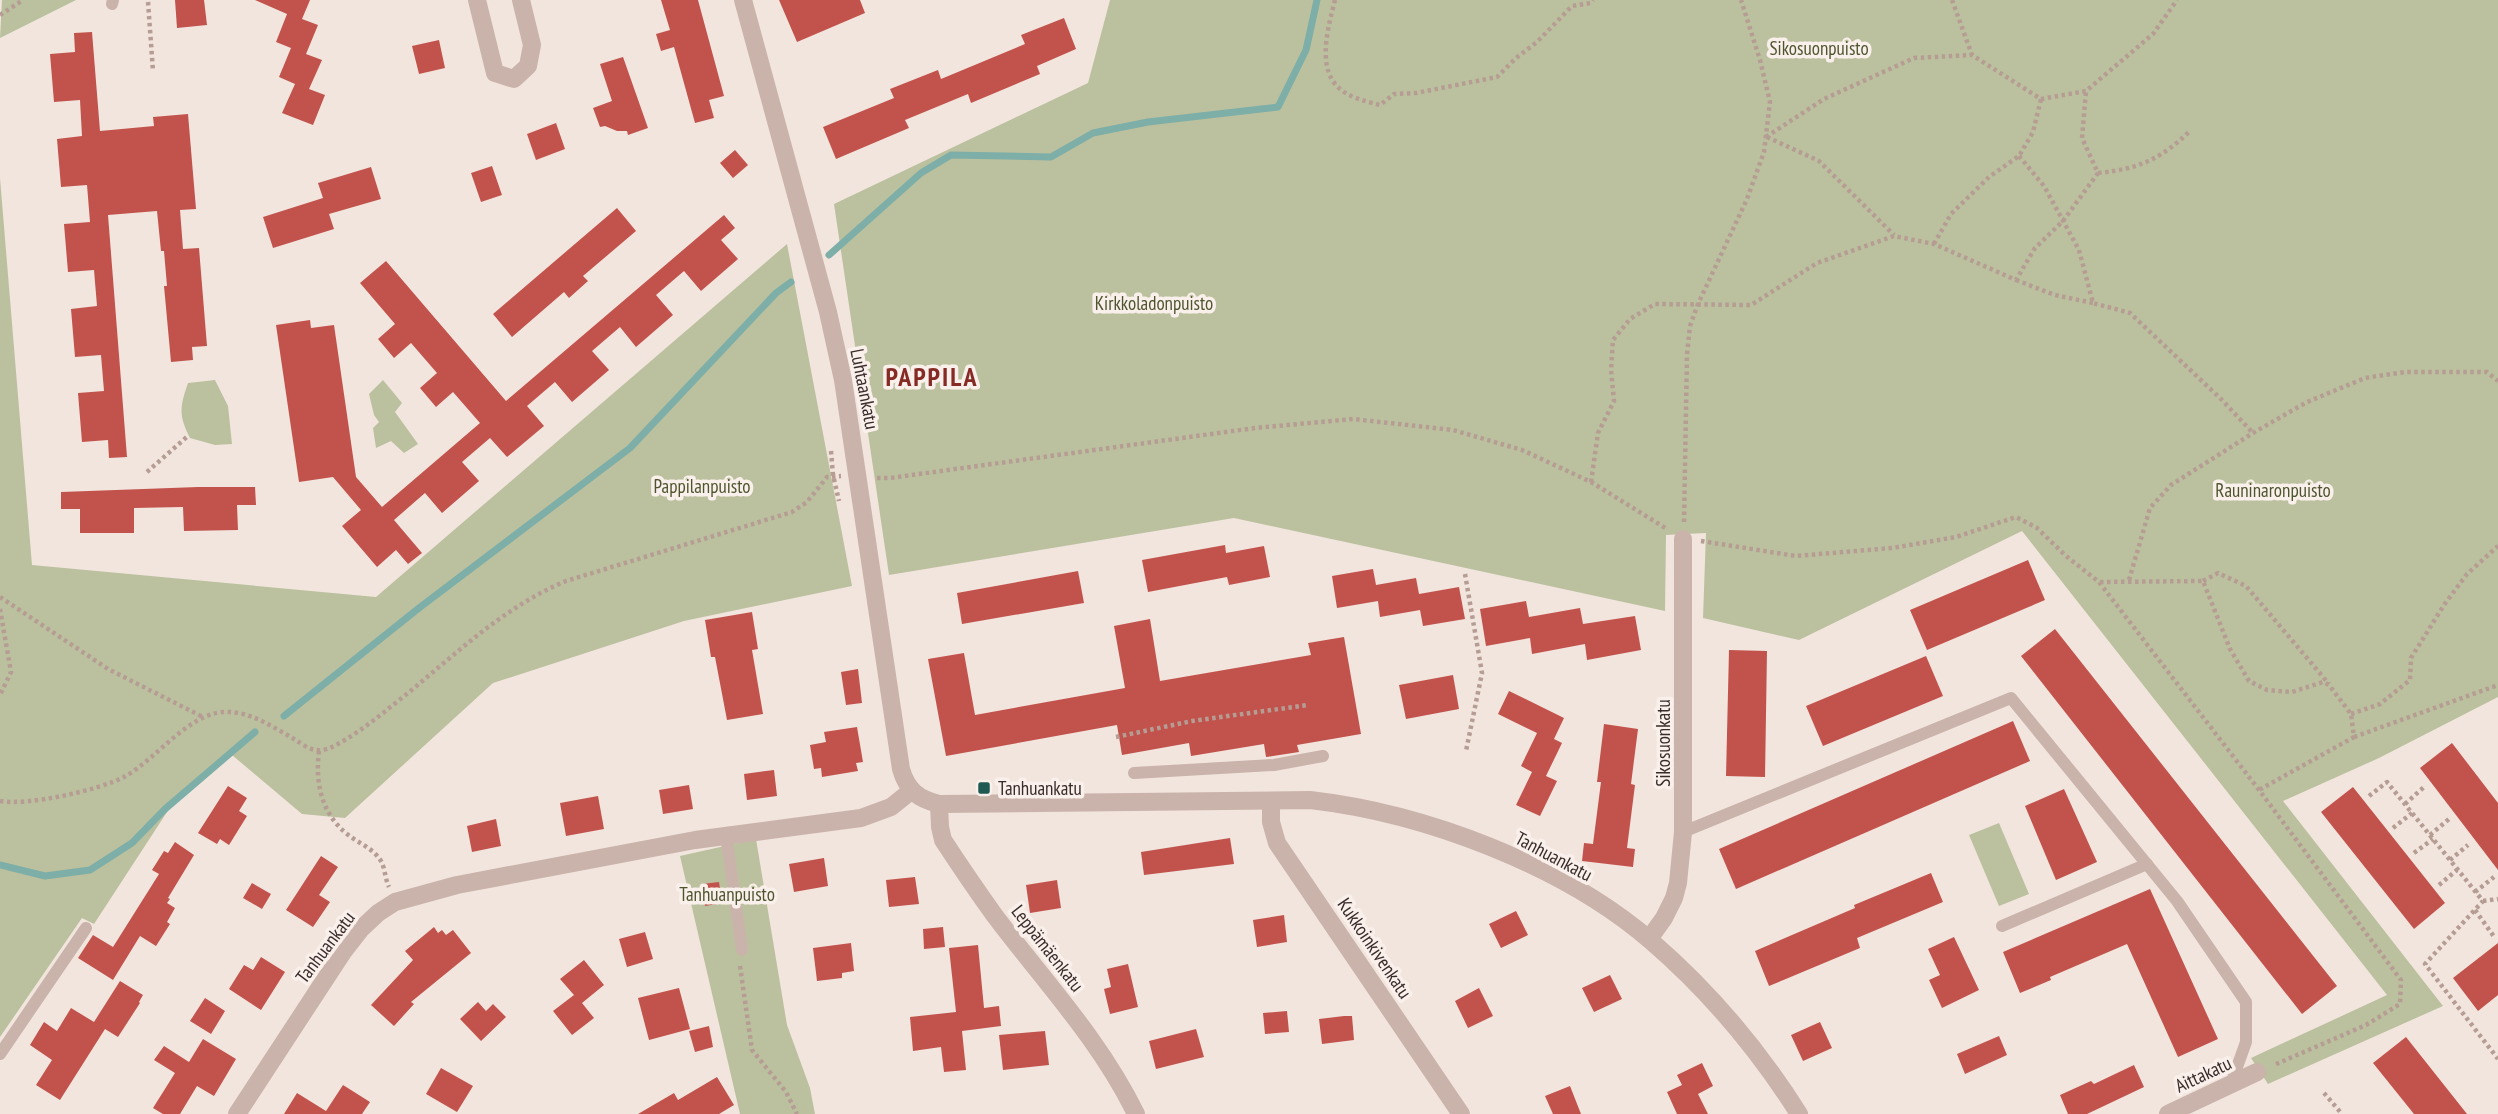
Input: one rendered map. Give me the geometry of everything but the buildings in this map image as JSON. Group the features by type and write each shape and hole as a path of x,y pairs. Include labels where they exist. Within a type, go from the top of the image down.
{"street":[{"path":"477,0 495,73 514,79 528,66 532,45 521,0"},
{"name":"Luhtaankatu","path":"743,0 828,312 843,380 901,769 911,791"},
{"name":"Sikosuonkatu","path":"1649,939 1674,898 1683,832 1684,539"},
{"name":"Tanhuankatu","path":"237,1114 341,955 361,929 395,902 457,885 726,835 861,818 891,807 911,791 923,799 939,804 1310,800 1366,809 1458,834 1506,854 1570,887 1611,911 1649,939 1734,1023 1772,1071 1799,1114"},
{"name":"Kukkoinkivenkatu","path":"1271,801 1272,829 1278,843 1461,1114"},
{"name":"Leppämäenkatu","path":"939,804 943,840 996,917 1083,1026 1123,1087 1136,1114"},
{"name":"Aittakatu","path":"2175,1113 2257,1072"}],"lane":[{"path":"1683,832 2011,698 2177,901 2246,1002 2246,1042 2231,1084"},
{"path":"1134,773 1274,765 1323,756"},
{"path":"726,835 742,950"},
{"path":"2002,926 2147,864"},
{"path":"0,1054 86,928"}],"path":[{"path":"0,15 23,0"},
{"path":"1335,0 1326,42 1328,73 1337,86 1357,99 1380,105 1394,94 1416,93 1497,77 1516,58 1538,42 1572,6 1591,3 1593,0"},
{"path":"1684,539 1687,354 1690,327 1698,304 1747,200 1764,152 1770,102 1741,0"},
{"path":"1952,0 1972,55"},
{"path":"1766,137 1824,99 1914,58 1972,55 2041,99 2086,91 2153,34 2177,0"},
{"path":"148,2 153,71"},
{"path":"2086,91 2082,138 2098,173"},
{"path":"1934,244 1951,214 1989,177 2019,156 2033,132 2041,99"},
{"path":"2016,280 2035,248 2063,220 2098,173 2129,170 2170,150 2191,130"},
{"path":"1766,137 1819,161 1894,236"},
{"path":"2019,156 2044,186 2079,250 2093,303"},
{"path":"1591,482 1598,433 1614,401 1611,370 1613,340 1630,319 1655,304 1751,305 1817,262 1894,236 1934,244 2055,295 2130,313 2221,398 2253,433"},
{"path":"2129,580 2150,508 2171,485 2307,402 2365,378 2405,372 2487,372 2498,381"},
{"path":"0,801 45,799 124,777 203,717 224,712 251,716 310,749 319,751 349,737 378,717 497,620 542,591 792,512 807,502 827,477 833,475 890,478 1255,428 1353,419 1453,430 1522,450 1591,482 1684,539 1796,556 1892,548 1956,537 2017,517 2037,528 2099,582 2401,980 2400,1004 2366,1025 2257,1072"},
{"path":"147,472 189,435"},
{"path":"831,438 833,475 842,514"},
{"path":"2351,714 2380,704 2410,680 2412,659 2444,606 2467,574 2498,546"},
{"path":"2099,582 2203,581 2218,573 2246,586 2351,714 2354,737"},
{"path":"1465,574 1482,673 1466,751"},
{"path":"2203,581 2230,649 2249,681 2267,690 2292,692 2322,682 2329,685"},
{"path":"0,597 108,669 203,717"},
{"path":"0,610 11,672 0,695"},
{"path":"2259,790 2354,737 2498,685"},
{"path":"1116,737 1192,721 1308,705"},
{"path":"319,751 318,788 327,811 346,833 373,852 382,863 384,876 395,902"},
{"path":"2369,796 2387,782 2483,901"},
{"path":"2405,804 2424,787"},
{"path":"2393,828 2412,813"},
{"path":"2414,853 2449,819"},
{"path":"2450,860 2468,845"},
{"path":"2440,885 2458,870"},
{"path":"2475,892 2494,877"},
{"path":"2498,900 2483,901 2425,964 2498,1059"},
{"path":"2475,910 2495,938"},
{"path":"742,950 740,967 752,1050 786,1092 797,1114"},
{"path":"2324,1093 2342,1114"}],"green space":[{"path":"2,0 76,0 0,38"},
{"path":"1110,0 2498,0 2498,697 2379,758 2283,801 2443,1006 2268,1084 2251,1058 2387,995 2022,531 1799,640 1703,618 1706,533 1666,535 1665,611 1234,518 889,575 834,204 1088,83"},
{"name":"Pappilanpuisto","path":"0,178 32,565 376,597 787,244 852,586 684,621 493,683 345,818 302,814 232,755 169,809 94,924 82,918 0,1037"},
{"path":"215,380 228,406 232,444 215,445 190,438 182,417 182,404 188,383"},
{"path":"383,380 402,403 395,412 418,444 404,453 391,441 376,448 373,428 379,422 374,415 369,394"},
{"path":"1999,823 2029,894 1999,906 1969,835"},
{"name":"Tanhuanpuisto","path":"756,839 787,1025 810,1088 815,1114 740,1114 680,856"}],"waterway":[{"path":"829,255 921,173 951,155 1051,157 1093,133 1148,122 1278,107 1306,50 1317,0"},
{"path":"284,716 419,608 630,448 776,293 791,282"},
{"path":"0,865 45,876 90,870 132,843 165,809 255,732"}],"place":[{"name":"Tanhuankatu","path":"984,788"}],"district":[{"name":"PAPPILA","path":"932,376"}],"park label":[{"name":"Sikosuonpuisto","path":"1819,48"},
{"name":"Kirkkoladonpuisto","path":"1154,303"},
{"name":"Rauninaronpuisto","path":"2273,490"}]}
